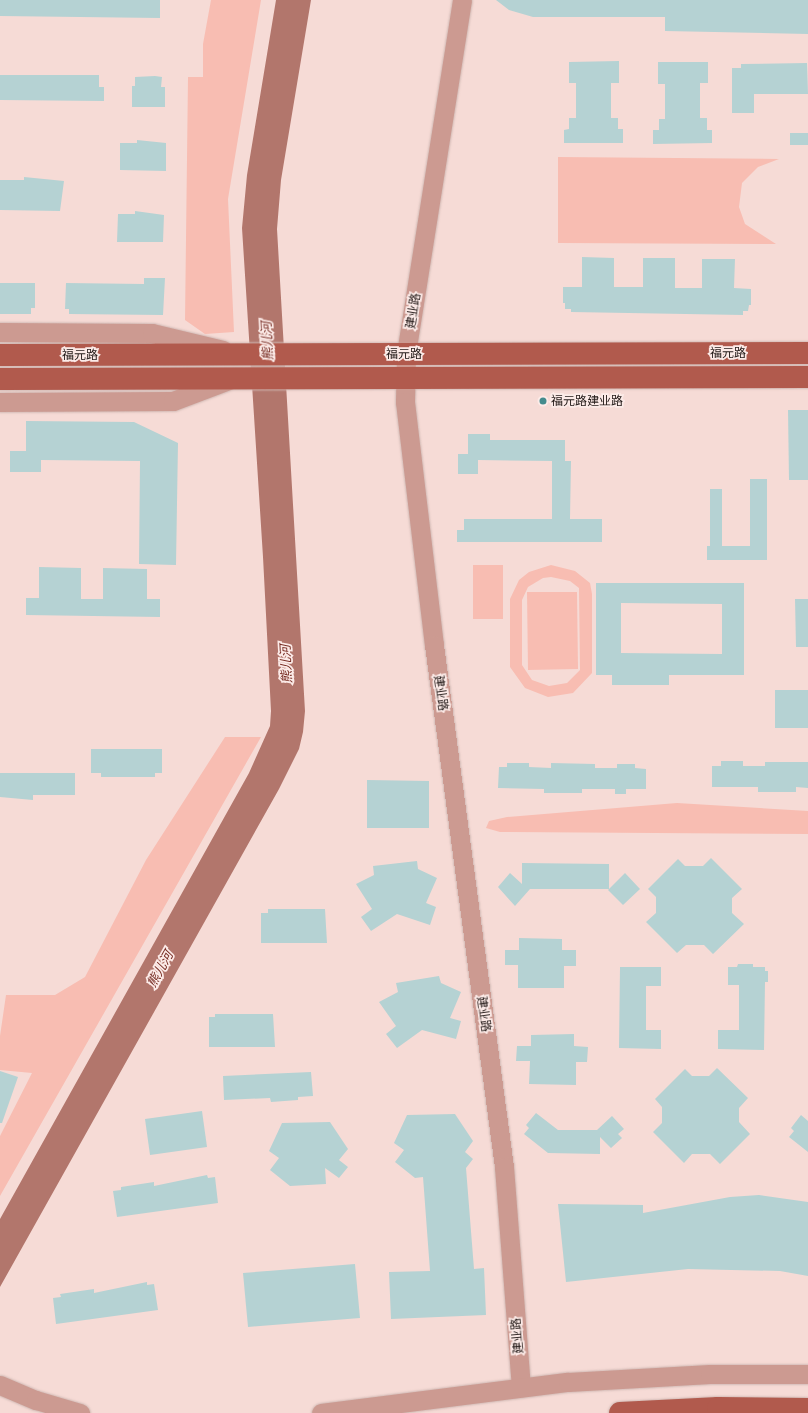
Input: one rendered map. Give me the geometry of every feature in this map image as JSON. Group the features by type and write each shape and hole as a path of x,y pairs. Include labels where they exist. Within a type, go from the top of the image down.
{"main road":[{"name":"福元路","path":"0,355 808,353"},
{"name":"福元路","path":"0,379 808,377"},
{"path":"620,1413 718,1408 808,1409"}],"street":[{"name":"建业路","path":"462,0 406,354 404,378 405,402 433,637 504,1167 521,1387"},
{"path":"0,332 152,333 242,355"},
{"path":"0,402 173,401 240,378"},
{"path":"322,1413 521,1387 710,1374 808,1374"},
{"path":"4,1387 80,1413"}],"shaded area":[{"path":"211,0 261,0 228,199 234,332 205,334 185,320 188,77 203,77 203,44"},
{"path":"558,157 779,159 758,167 742,183 739,207 745,224 776,244 558,243"},
{"path":"473,565 503,565 503,619 473,619"},
{"path":"551,565 575,571 590,583 592,594 592,673 573,693 548,697 525,688 510,667 510,599 519,580 529,572","holes":["551,577 570,581 579,588 580,670 567,683 549,686 532,680 522,665 522,600 528,587 543,578"]},
{"path":"527,592 577,592 578,669 528,670"},
{"path":"225,737 261,737 0,1196 0,1136 32,1073 0,1070 0,1036 6,995 55,995 85,977 146,860"},
{"path":"677,803 808,811 808,834 500,832 486,828 489,821 507,817"}],"water":[{"name":"熊儿河","path":"276,0 311,0 281,180 277,229 305,711 303,732 299,749 279,789 0,1287 0,1219 249,773 270,726 271,711 263,557 242,228 247,175"}],"building":[{"path":"0,0 160,0 160,18 0,16"},
{"path":"496,0 808,0 808,34 665,31 665,17 533,17 509,10"},
{"path":"619,61 619,83 611,83 611,118 618,118 618,129 623,129 623,143 564,143 564,130 569,129 569,118 576,118 576,83 569,83 569,62"},
{"path":"658,62 708,62 708,83 700,83 700,118 707,118 707,130 712,130 712,143 653,144 653,130 659,130 659,119 665,119 665,84 658,84"},
{"path":"807,63 808,94 754,94 754,113 732,113 732,68 741,68 741,64"},
{"path":"0,75 99,75 99,87 104,87 104,101 0,100"},
{"path":"135,77 162,77 161,87 165,87 165,107 132,107 132,86 135,86"},
{"path":"790,133 808,133 808,145 790,145"},
{"path":"137,140 166,143 166,171 120,170 120,143 137,143"},
{"path":"24,177 64,181 60,211 0,210 0,180 24,180"},
{"path":"135,211 164,215 163,242 117,242 118,214 135,214"},
{"path":"582,257 614,258 614,287 643,287 643,258 675,258 675,288 702,288 702,259 735,259 734,288 751,289 751,305 749,305 748,311 743,311 743,315 571,312 571,309 565,309 565,303 563,303 563,287 582,287"},
{"path":"144,278 165,278 163,315 69,314 69,309 65,309 66,283 144,284"},
{"path":"0,283 35,283 35,308 31,308 31,314 0,314"},
{"path":"788,410 808,410 808,480 789,480"},
{"path":"26,421 134,422 178,443 176,565 139,564 140,461 41,460 41,472 10,472 10,451 26,451"},
{"path":"468,434 490,434 490,440 565,440 565,461 571,461 570,519 602,519 602,542 457,542 457,530 464,530 464,519 552,519 552,461 478,460 478,474 458,474 458,454 468,454"},
{"path":"750,479 767,479 767,560 707,560 707,546 710,546 710,489 722,489 722,546 750,546"},
{"path":"39,567 81,568 81,599 103,599 103,568 147,569 147,599 160,599 160,617 26,615 26,598 39,598"},
{"path":"596,583 744,583 744,675 669,675 669,685 612,685 612,675 596,675","holes":["621,603 722,604 722,654 621,653"]},
{"path":"795,599 808,599 808,647 796,647"},
{"path":"775,690 808,690 808,728 775,728"},
{"path":"91,749 162,749 162,773 155,773 155,777 101,777 101,773 91,773"},
{"path":"721,761 743,761 743,766 765,766 765,762 808,762 808,788 796,787 796,792 758,792 758,787 712,787 712,766 721,766"},
{"path":"507,763 529,763 529,767 551,768 551,763 595,764 595,768 617,768 617,764 635,764 635,768 646,769 646,789 626,789 626,794 615,794 615,789 582,789 582,793 544,793 544,789 498,788 499,767 507,767"},
{"path":"0,773 75,773 75,795 33,795 33,800 0,797"},
{"path":"367,780 429,781 429,828 367,828"},
{"path":"711,858 742,889 732,898 732,913 744,924 713,954 704,945 686,945 677,953 646,922 656,913 656,897 648,889 678,859 685,866 703,866"},
{"path":"417,861 418,869 437,878 426,903 436,907 430,925 397,914 371,931 361,917 372,909 356,884 374,875 373,866"},
{"path":"522,863 609,864 609,889 530,889 515,906 498,887 510,873 522,884"},
{"path":"625,873 640,889 623,905 608,890"},
{"path":"268,909 325,909 327,943 261,943 261,913 268,913"},
{"path":"519,938 562,939 562,950 576,950 576,966 564,966 564,988 518,988 518,965 505,965 505,950 519,950"},
{"path":"738,964 753,964 753,967 765,967 765,971 768,971 768,982 765,982 764,1050 718,1049 718,1030 739,1030 739,985 728,985 728,967 737,967"},
{"path":"620,967 661,967 661,986 646,986 646,1030 661,1030 661,1049 619,1048"},
{"path":"439,976 441,983 461,992 450,1018 461,1021 456,1039 422,1030 397,1048 386,1034 396,1026 379,1002 398,992 396,983"},
{"path":"215,1014 273,1014 275,1047 209,1047 209,1017 215,1017"},
{"path":"574,1034 574,1046 588,1047 587,1062 576,1062 576,1085 529,1084 530,1061 516,1061 517,1046 531,1046 531,1035"},
{"path":"717,1068 748,1098 739,1108 739,1122 750,1134 720,1164 710,1154 692,1154 684,1163 653,1132 662,1123 662,1107 655,1099 685,1069 692,1076 709,1076"},
{"path":"0,1071 18,1077 2,1123 0,1123"},
{"path":"311,1072 313,1096 298,1097 298,1100 271,1102 270,1098 224,1100 223,1076"},
{"path":"202,1111 207,1147 150,1155 145,1119"},
{"path":"536,1113 558,1130 597,1130 612,1116 624,1129 618,1134 622,1138 611,1148 600,1137 600,1154 548,1153 524,1134 529,1128 526,1125"},
{"path":"455,1114 473,1141 465,1152 473,1159 466,1168 474,1269 484,1268 486,1315 391,1319 389,1272 430,1271 423,1177 415,1178 395,1162 404,1150 394,1143 407,1115"},
{"path":"801,1115 808,1121 808,1152 789,1137 794,1131 791,1128"},
{"path":"330,1122 348,1149 339,1160 348,1167 339,1178 325,1168 326,1184 290,1186 270,1170 279,1158 269,1151 282,1123"},
{"path":"207,1175 208,1178 215,1177 218,1203 117,1217 113,1191 121,1190 121,1187 154,1182 154,1186"},
{"path":"759,1195 808,1202 808,1276 780,1271 688,1269 566,1282 558,1204 643,1205 643,1213 730,1197"},
{"path":"355,1264 360,1318 248,1327 243,1273"},
{"path":"147,1282 147,1285 154,1284 158,1310 56,1324 53,1298 61,1297 60,1294 94,1289 94,1293"}],"place":[{"name":"福元路建业路","path":"543,401"}]}
